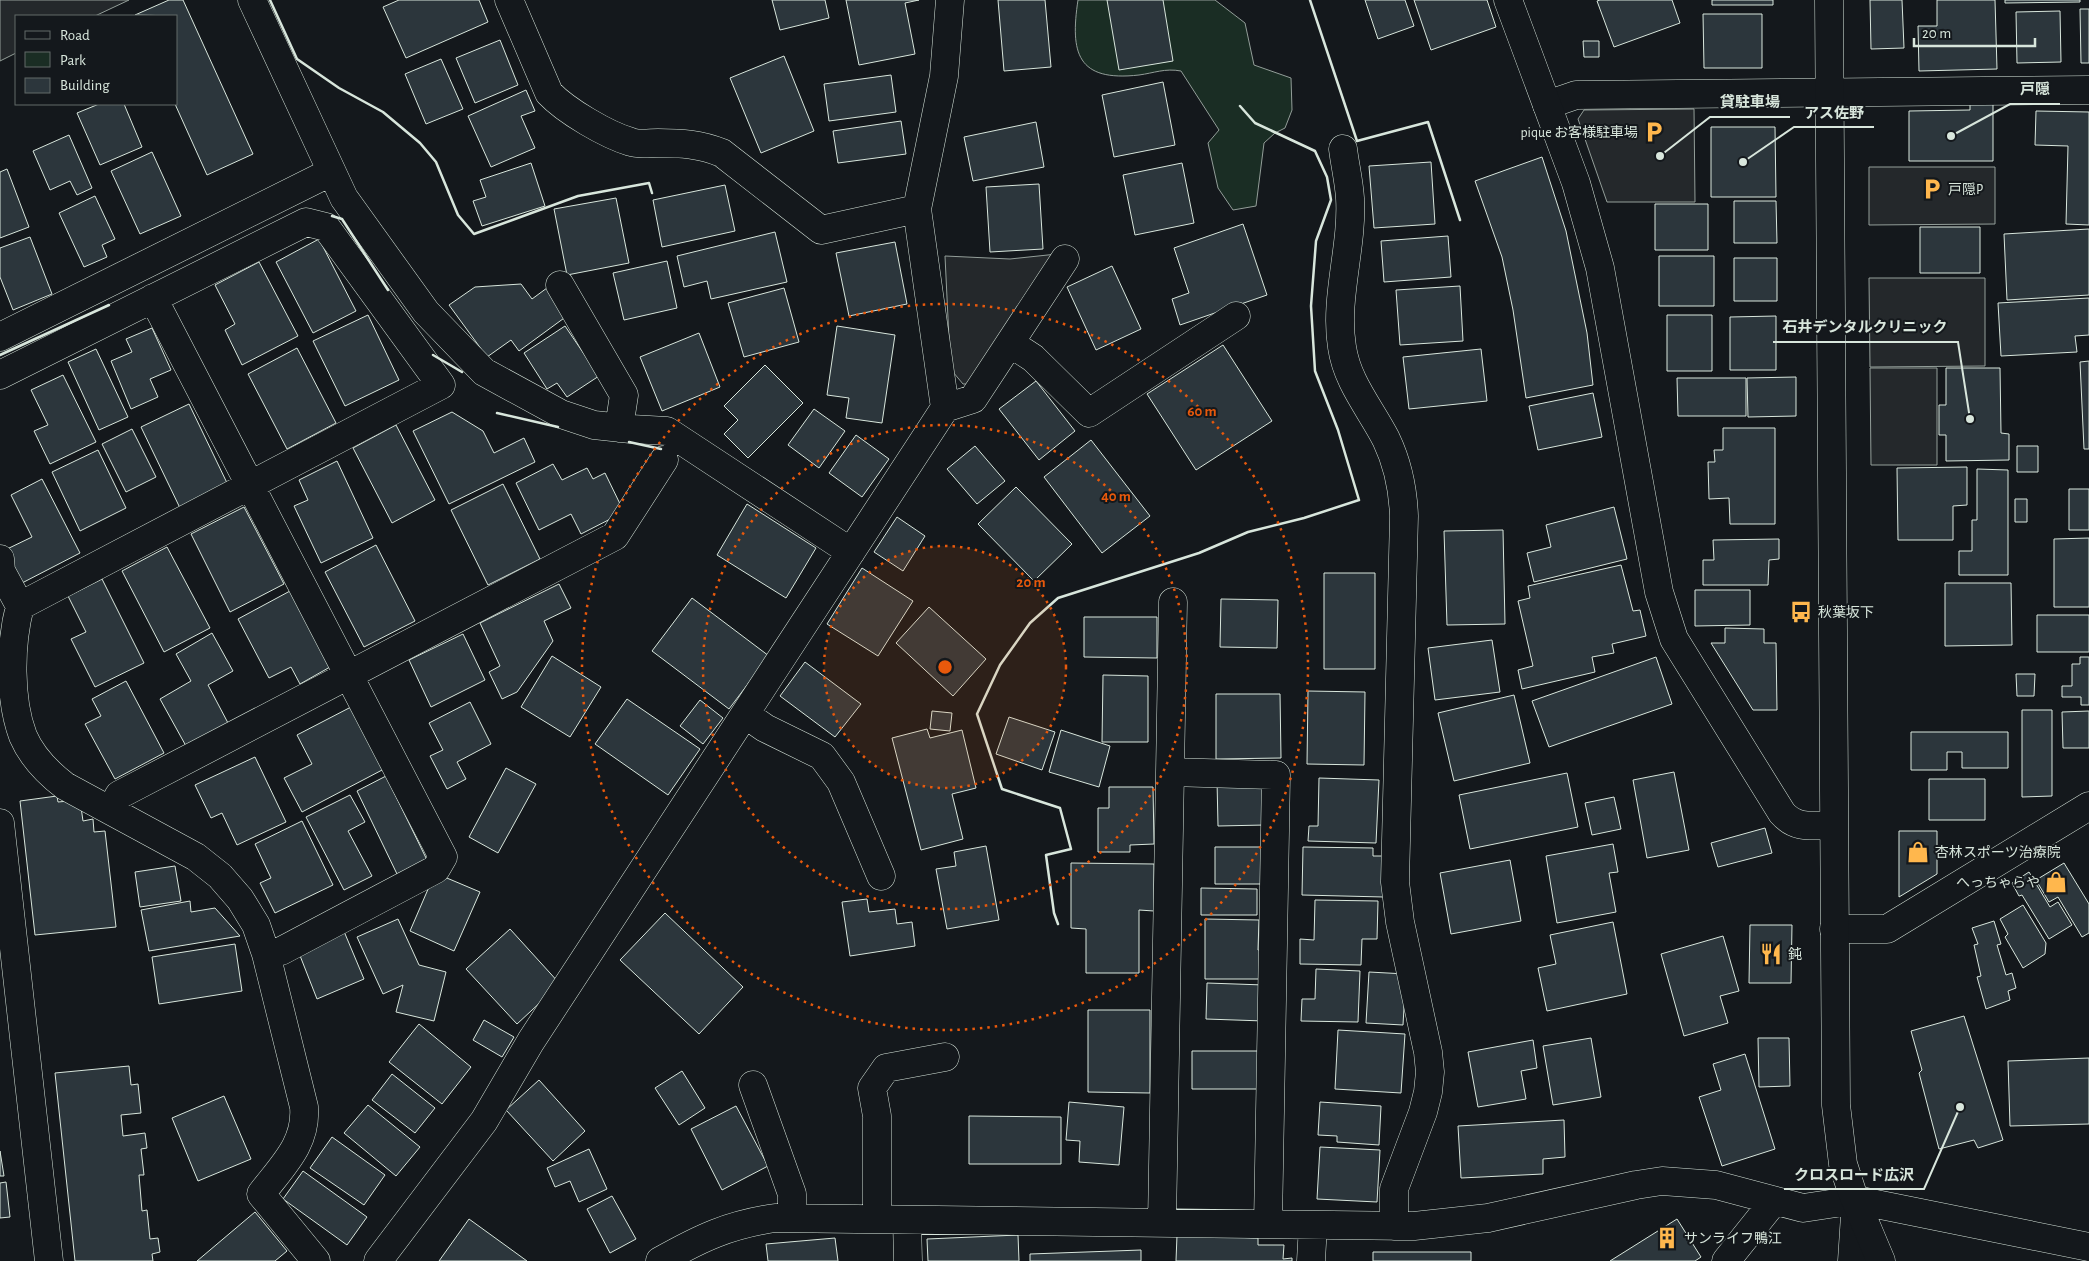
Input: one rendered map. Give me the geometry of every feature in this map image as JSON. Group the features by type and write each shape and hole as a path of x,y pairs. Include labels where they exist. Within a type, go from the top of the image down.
{"street":[{"path":"252,0 344,198 426,312 484,372 561,414 594,425 667,431 851,552"},
{"path":"509,0 549,93 575,115 632,143 686,143 705,146 722,153 821,230 917,209"},
{"path":"945,408 917,209 944,76 950,0"},
{"path":"1508,0 1576,183 1600,268 1660,592 1674,639 1790,823 1834,825"},
{"path":"1829,0 1834,929 1838,1129 1844,1164 1856,1200 1881,1261"},
{"path":"1547,105 1576,95 2089,90"},
{"path":"1343,149 1350,199 1341,345 1346,369 1386,438 1396,463 1403,489 1404,516 1395,875 1400,922 1428,1052 1430,1072 1423,1112 1394,1189 1394,1226"},
{"path":"0,337 331,172"},
{"path":"0,374 306,222 326,227 441,385 20,606"},
{"path":"378,1261 484,1121 531,1041 945,408 973,399 1065,260"},
{"path":"560,285 624,395 619,428"},
{"path":"153,298 443,857 436,869 281,950 266,954"},
{"path":"1010,342 1033,358 1089,413 1236,316"},
{"path":"111,811 119,795 615,536 664,460"},
{"path":"0,559 1,571 20,606 12,647 9,716 24,736 34,755 48,773 65,786 196,858 220,876 240,899 256,925 266,954 304,1107 305,1121 302,1136 295,1149 261,1194 316,1261"},
{"path":"1162,1223 1173,602"},
{"path":"745,714 765,728 822,756 841,782 881,876"},
{"path":"1170,772 1276,775 1268,1224"},
{"path":"1834,929 1887,929 2089,806"},
{"path":"0,823 8,970 50,1261"},
{"path":"877,1219 877,1116 872,1088 886,1068 945,1057"},
{"path":"754,1086 792,1194 792,1218"},
{"path":"660,1261 703,1237 726,1228 758,1220 792,1218 1394,1226 1471,1221 1636,1185 1662,1182 1716,1185 1803,1208 1856,1200 2089,1247"},
{"path":"1852,1261 1856,1200"},
{"path":"1726,1261 1774,1201"},
{"path":"907,1220 908,1261"},
{"path":"1311,1261 1313,1224"}],"green space":[{"path":"1078,0 1215,0 1245,23 1254,65 1291,78 1292,110 1285,128 1275,133 1264,143 1256,206 1233,210 1218,188 1208,143 1219,130 1181,71 1165,70 1139,75 1118,76 1102,74 1090,68 1082,60 1077,49 1075,35"}],"shaded area":[{"path":"0,0 129,0 97,15 15,15 15,54 0,61"},
{"path":"1694,109 1695,202 1607,202 1578,119 1584,110"},
{"name":"戸隠P","path":"1869,167 1995,167 1995,224 1869,225"},
{"path":"1076,252 974,384 963,384 953,372 949,339 945,256 1010,259"},
{"path":"1869,278 1985,278 1985,366 1870,367"},
{"path":"1870,368 1937,368 1937,465 1871,465"}],"building":[{"path":"169,0 183,0 253,154 207,175 175,105 178,105 178,15 135,15"},
{"path":"399,0 479,0 488,22 406,58 383,7"},
{"path":"772,0 825,0 829,18 780,30"},
{"path":"846,0 919,0 905,3 915,54 859,65"},
{"path":"998,0 1045,0 1051,67 1004,71"},
{"path":"1107,0 1163,0 1173,61 1119,70"},
{"path":"1365,0 1405,0 1414,26 1378,39"},
{"path":"1414,0 1487,0 1496,27 1431,50"},
{"path":"1672,0 1680,23 1614,47 1597,1"},
{"path":"1712,0 1773,0 1773,5 1712,5"},
{"path":"1870,0 1902,0 1904,48 1871,49"},
{"path":"1937,0 1995,0 1997,69 1919,71 1918,26 1937,26"},
{"path":"2005,0 2080,0 2080,2 2005,3"},
{"path":"2080,9 2089,9 2089,63 2081,63"},
{"path":"2060,11 2061,62 2017,63 2016,12"},
{"path":"1703,14 1762,14 1762,68 1704,68"},
{"path":"500,40 518,85 475,103 456,58"},
{"path":"1583,41 1599,41 1599,57 1584,57"},
{"path":"784,56 814,131 761,153 730,78"},
{"path":"441,59 463,109 426,124 405,74"},
{"path":"891,75 896,112 829,121 824,84"},
{"path":"1163,82 1175,145 1114,157 1102,95"},
{"path":"526,90 535,111 521,116 535,148 491,167 468,116"},
{"path":"1970,104 1993,104 1993,161 1909,161 1909,111 1970,110"},
{"path":"97,105 124,105 142,147 100,165 77,113"},
{"path":"2036,111 2089,112 2089,225 2066,224 2068,146 2035,145"},
{"path":"901,121 906,154 838,163 833,131"},
{"path":"1036,122 1044,167 973,181 964,137"},
{"path":"1711,127 1775,127 1776,197 1711,197"},
{"path":"69,135 92,188 77,195 70,181 50,190 33,151"},
{"path":"152,152 181,216 140,234 111,171"},
{"path":"1542,157 1566,231 1587,333 1593,385 1526,398 1513,310 1502,257 1475,181"},
{"path":"1431,162 1435,224 1374,228 1369,166"},
{"path":"531,163 545,206 482,226 473,201 486,197 480,180"},
{"path":"1182,163 1194,223 1135,235 1123,175"},
{"path":"7,169 29,227 0,238 0,172"},
{"path":"1039,184 1043,249 990,252 986,187"},
{"path":"725,185 735,231 662,247 653,200"},
{"path":"95,196 115,239 102,245 107,257 84,267 59,213"},
{"path":"616,198 629,263 567,275 554,209"},
{"path":"1734,201 1776,201 1777,243 1734,243"},
{"path":"1655,204 1708,204 1708,250 1655,250"},
{"path":"1243,224 1267,295 1180,325 1172,299 1189,293 1174,248"},
{"path":"1920,227 1980,227 1980,273 1920,273"},
{"path":"2089,229 2089,295 2007,300 2004,234"},
{"path":"775,232 787,282 711,299 707,281 684,287 677,256"},
{"path":"1448,236 1451,277 1384,282 1381,241"},
{"path":"30,237 52,294 13,310 0,277 0,248"},
{"path":"319,239 356,311 313,333 276,262"},
{"path":"895,242 907,304 849,316 836,253"},
{"path":"1659,256 1714,256 1714,306 1659,306"},
{"path":"1734,258 1777,258 1777,301 1734,301"},
{"path":"667,261 677,308 624,320 613,273"},
{"path":"259,262 298,336 242,365 225,330 235,324 215,285"},
{"path":"1112,266 1141,329 1096,350 1067,287"},
{"path":"521,284 532,299 551,285 571,313 519,351 511,340 487,357 449,305 475,287"},
{"path":"1460,286 1463,341 1400,345 1396,290"},
{"path":"784,288 799,342 744,357 728,303"},
{"path":"2089,298 2089,335 2075,336 2077,352 2001,356 1998,303"},
{"path":"368,315 399,380 345,406 313,341"},
{"path":"1667,315 1712,315 1712,371 1667,371"},
{"path":"1776,316 1776,370 1730,370 1730,317"},
{"path":"565,326 599,376 567,397 557,383 547,389 524,353"},
{"path":"837,326 895,335 882,423 846,418 849,398 827,395"},
{"path":"152,328 171,370 150,379 158,397 131,409 111,361 132,352 126,339"},
{"path":"699,333 720,387 662,411 640,357"},
{"path":"1223,345 1272,421 1196,470 1147,394"},
{"path":"297,348 336,423 287,449 248,374"},
{"path":"96,349 128,417 99,430 68,362"},
{"path":"1481,349 1487,401 1409,409 1403,357"},
{"path":"2089,361 2089,449 2084,449 2080,362"},
{"path":"765,365 803,403 748,458 724,434 738,420 724,406"},
{"path":"1946,368 2000,368 2001,433 2009,434 2009,460 1946,461 1946,435 1939,435 1939,405 1946,405"},
{"path":"63,375 96,442 50,464 34,431 48,425 31,390"},
{"path":"1796,377 1796,416 1748,417 1747,378"},
{"path":"1677,378 1746,378 1746,416 1678,416"},
{"path":"1036,381 1075,431 1039,460 999,409"},
{"path":"1593,393 1602,437 1538,450 1529,406"},
{"path":"189,404 228,485 180,508 141,427"},
{"path":"814,409 845,431 819,468 788,445"},
{"path":"452,412 483,431 494,453 524,438 535,462 449,504 413,431"},
{"path":"396,425 435,500 392,523 353,448"},
{"path":"1723,428 1775,428 1775,524 1730,524 1729,498 1709,499 1708,462 1715,462 1714,450 1723,450"},
{"path":"132,429 156,477 126,492 102,444"},
{"path":"856,435 889,459 862,497 829,473"},
{"path":"1091,440 1150,516 1102,553 1044,477"},
{"path":"975,446 1005,481 977,504 947,469"},
{"path":"2017,446 2038,446 2038,472 2017,472"},
{"path":"98,450 126,508 80,531 52,472"},
{"path":"337,461 373,538 321,563 294,506 308,500 299,480"},
{"path":"553,464 562,480 587,468 593,479 605,473 624,512 581,534 571,514 539,530 516,483"},
{"path":"1967,467 1967,505 1953,506 1953,540 1898,540 1897,468"},
{"path":"1977,469 2008,470 2008,575 1959,575 1959,551 1972,551 1972,520 1977,520"},
{"path":"42,479 80,553 22,583 5,550 32,537 11,495"},
{"path":"503,484 540,559 488,585 451,510"},
{"path":"1016,487 1072,544 1034,581 978,524"},
{"path":"2069,489 2089,489 2089,530 2069,530"},
{"path":"2015,499 2027,499 2027,522 2015,522"},
{"path":"747,504 816,548 786,598 717,555"},
{"path":"244,507 284,584 230,612 191,534"},
{"path":"1614,507 1627,559 1534,582 1527,553 1551,547 1546,525"},
{"path":"897,517 925,536 903,571 874,552"},
{"path":"1503,530 1505,624 1447,625 1444,531"},
{"path":"2089,538 2089,607 2054,607 2054,539"},
{"path":"1779,539 1779,559 1769,560 1768,585 1703,585 1703,560 1714,560 1713,540"},
{"path":"376,545 415,621 364,647 325,572"},
{"path":"167,547 210,628 164,652 122,571"},
{"path":"1621,565 1633,611 1640,610 1646,636 1612,644 1614,653 1592,657 1595,672 1522,689 1518,670 1533,666 1518,601 1530,598 1528,586"},
{"path":"862,568 913,601 878,656 827,624"},
{"path":"1324,573 1375,573 1375,669 1324,669"},
{"path":"102,579 144,663 95,687 71,639 86,632 68,596"},
{"path":"1945,583 2011,583 2012,645 1945,646"},
{"path":"559,584 571,608 544,621 553,641 517,692 502,699 489,672 500,666 480,623"},
{"path":"1695,590 1750,590 1750,625 1695,626"},
{"path":"290,591 330,667 300,684 291,667 269,678 238,619"},
{"path":"692,598 769,656 729,709 652,651"},
{"path":"1221,599 1278,600 1277,648 1220,647"},
{"path":"929,607 986,659 953,696 896,643"},
{"path":"2037,615 2089,615 2089,652 2037,652"},
{"path":"1084,617 1157,617 1157,658 1084,657"},
{"path":"1725,628 1764,629 1764,643 1776,643 1777,710 1753,710 1711,643 1725,643"},
{"path":"212,633 233,671 208,685 228,723 186,746 160,699 191,681 176,654"},
{"path":"463,634 485,680 431,707 409,660"},
{"path":"1492,640 1500,692 1435,700 1428,648"},
{"path":"552,656 601,687 570,737 521,707"},
{"path":"1656,657 1672,704 1549,747 1532,701"},
{"path":"2080,657 2089,657 2089,705 2081,705 2081,697 2062,697 2062,686 2072,686 2072,664 2080,664"},
{"path":"805,662 861,704 835,737 780,696"},
{"path":"2016,674 2035,674 2034,696 2017,696"},
{"path":"1103,675 1148,676 1148,742 1102,742"},
{"path":"126,681 164,753 115,779 85,724 101,716 92,699"},
{"path":"1308,691 1365,692 1364,765 1307,764"},
{"path":"1216,694 1280,694 1281,758 1216,759"},
{"path":"1514,695 1530,763 1454,781 1438,713"},
{"path":"627,699 700,749 668,795 595,744"},
{"path":"700,700 723,718 703,744 680,726"},
{"path":"470,702 491,744 457,762 466,779 447,789 430,756 443,750 429,723"},
{"path":"351,707 384,769 302,812 284,778 312,764 297,735"},
{"path":"2022,710 2052,710 2052,796 2022,797"},
{"path":"932,711 952,713 950,731 930,729"},
{"path":"2089,711 2089,748 2063,748 2062,712"},
{"path":"1009,717 1055,732 1042,770 996,754"},
{"path":"927,729 930,738 962,730 976,788 952,794 963,839 921,850 892,738"},
{"path":"1061,730 1110,746 1099,787 1049,772"},
{"path":"1911,732 2008,732 2008,768 1962,768 1962,752 1947,752 1947,770 1911,770"},
{"path":"255,757 286,822 237,845 222,813 211,818 195,785"},
{"path":"506,768 536,784 498,853 469,837"},
{"path":"1674,772 1689,850 1647,858 1633,780"},
{"path":"1567,773 1578,827 1470,849 1459,795"},
{"path":"386,776 427,860 397,874 357,791"},
{"path":"1319,778 1379,780 1376,843 1308,841 1309,826 1318,826"},
{"path":"1264,779 1265,825 1218,826 1217,780"},
{"path":"1929,779 1985,779 1985,820 1929,820"},
{"path":"1109,787 1153,787 1154,844 1130,845 1130,852 1098,852 1098,808 1109,808"},
{"path":"350,795 365,822 348,831 372,876 344,890 306,817"},
{"path":"57,796 58,802 80,800 83,821 93,819 94,832 105,831 116,927 35,935 20,801"},
{"path":"1614,797 1621,829 1592,835 1585,803"},
{"path":"302,821 333,885 275,913 260,883 271,878 255,844"},
{"path":"1765,828 1772,853 1718,867 1711,843"},
{"path":"1899,831 1937,831 1937,874 1899,897"},
{"path":"1613,844 1618,872 1609,873 1616,912 1557,923 1546,856"},
{"path":"986,846 999,920 947,929 936,869 956,866 954,852"},
{"path":"1215,847 1264,847 1264,884 1215,884"},
{"path":"1303,847 1373,848 1373,856 1385,856 1384,897 1302,895"},
{"path":"1510,860 1521,921 1451,934 1440,873"},
{"path":"1071,863 1154,864 1154,911 1139,910 1139,973 1086,973 1086,929 1071,928"},
{"path":"2064,863 2089,904 2089,933 2082,937 2058,897 2049,902 2036,880"},
{"path":"175,866 181,901 140,907 135,872"},
{"path":"2029,872 2050,907 2058,902 2072,925 2049,939 2022,895 2019,896 2012,883"},
{"path":"435,873 480,892 454,951 410,931"},
{"path":"1201,888 1257,889 1257,915 1201,915"},
{"path":"867,899 869,912 895,909 897,924 912,922 915,946 850,956 842,902"},
{"path":"1315,900 1378,901 1377,939 1362,939 1361,965 1300,964 1300,939 1314,940"},
{"path":"190,901 191,912 215,908 240,936 149,951 141,910"},
{"path":"2023,905 2046,943 2045,954 2023,968 2005,937 2008,934 2000,919"},
{"path":"665,913 743,987 699,1034 620,960"},
{"path":"398,919 419,965 446,972 434,1021 396,1012 403,985 383,994 357,937"},
{"path":"1205,919 1259,920 1258,950 1267,951 1266,979 1205,979"},
{"path":"1994,921 2001,944 1997,945 2006,975 2012,973 2016,988 2008,991 2010,1000 1986,1009 1977,977 1981,976 1974,945 1978,944 1972,928"},
{"path":"1613,922 1627,994 1547,1011 1538,968 1556,964 1550,935"},
{"name":"鈍","path":"1750,925 1792,925 1791,983 1749,983"},
{"path":"343,929 364,979 317,999 297,948"},
{"path":"510,929 560,984 517,1024 466,969"},
{"path":"1723,936 1739,991 1720,996 1728,1023 1684,1036 1661,954"},
{"path":"235,944 242,991 159,1004 152,957"},
{"path":"1316,969 1360,971 1358,1022 1301,1021 1302,999 1315,999"},
{"path":"1369,972 1406,974 1403,1025 1366,1023"},
{"path":"1207,983 1264,985 1264,1021 1206,1019"},
{"path":"1088,1010 1150,1010 1150,1093 1088,1092"},
{"path":"1964,1016 2003,1140 1978,1148 1974,1140 1939,1149 1919,1073 1922,1070 1911,1031"},
{"path":"484,1020 514,1037 502,1057 473,1040"},
{"path":"419,1024 471,1067 442,1104 389,1062"},
{"path":"1338,1030 1405,1034 1401,1093 1335,1089"},
{"path":"1591,1038 1601,1097 1553,1105 1543,1046"},
{"path":"1758,1038 1789,1038 1790,1086 1759,1087"},
{"path":"1533,1040 1537,1068 1521,1071 1526,1099 1478,1107 1468,1052"},
{"path":"1192,1051 1260,1051 1260,1089 1192,1089"},
{"path":"1745,1054 1775,1149 1722,1166 1699,1097 1721,1090 1713,1064"},
{"path":"2089,1058 2089,1124 2010,1126 2008,1061"},
{"path":"129,1066 131,1085 138,1084 141,1113 121,1115 123,1136 145,1133 147,1148 141,1149 144,1175 139,1175 142,1211 147,1210 150,1239 158,1238 160,1252 152,1254 153,1261 75,1261 55,1073"},
{"path":"682,1071 705,1108 679,1125 655,1088"},
{"path":"392,1074 435,1108 415,1133 372,1100"},
{"path":"539,1080 585,1131 553,1161 506,1110"},
{"path":"224,1096 251,1159 198,1181 172,1118"},
{"path":"1069,1102 1124,1107 1119,1165 1079,1162 1080,1141 1066,1140"},
{"path":"1320,1102 1381,1106 1379,1145 1337,1142 1337,1136 1318,1135"},
{"path":"368,1105 420,1147 396,1176 344,1133"},
{"path":"736,1106 768,1166 722,1190 691,1129"},
{"path":"969,1116 1061,1117 1061,1164 969,1164"},
{"path":"1564,1120 1565,1157 1543,1159 1543,1174 1461,1178 1458,1126"},
{"path":"332,1137 385,1175 364,1205 310,1168"},
{"path":"1320,1147 1380,1150 1377,1202 1317,1199"},
{"path":"589,1149 607,1189 579,1202 570,1181 555,1187 547,1168"},
{"path":"0,1151 4,1176 0,1176"},
{"path":"303,1171 367,1217 347,1245 283,1199"},
{"path":"6,1182 10,1217 0,1218 0,1183"},
{"path":"612,1196 636,1239 610,1253 587,1209"},
{"path":"255,1212 287,1251 275,1261 197,1261"},
{"path":"469,1219 527,1261 439,1261"},
{"name":"サンライフ鴨江","path":"1677,1219 1701,1257 1695,1261 1610,1261"},
{"path":"1018,1235 1019,1261 928,1261 927,1239"},
{"path":"1177,1235 1258,1238 1258,1245 1284,1245 1283,1259 1292,1258 1292,1261 1176,1261"},
{"path":"835,1238 838,1261 768,1261 766,1244"},
{"path":"1141,1250 1141,1261 1030,1261 1030,1254"},
{"path":"1373,1252 1471,1252 1471,1261 1373,1261"}],"wall":[{"path":"270,0 297,59 339,88 383,112 420,143 436,162 458,215 474,234 578,196 649,183 652,193"},
{"path":"1310,0 1357,141 1428,122 1460,220"},
{"path":"1058,924 1054,913 1046,855 1071,849 1060,808 1002,789 977,714 1000,665 1030,623 1058,598 1199,553 1248,532 1304,518 1359,500 1338,430 1315,371 1311,306 1316,241 1331,200 1327,177 1315,151 1255,123 1240,106"},
{"path":"332,216 342,219 388,290"},
{"path":"0,355 109,305"},
{"path":"433,355 462,372"},
{"path":"497,413 558,427"},
{"path":"629,442 661,449"}],"place":[{"name":"pique お客様駐車場","path":"1654,132"},
{"name":"戸隠","path":"1951,136"},
{"name":"貸駐車場","path":"1660,156"},
{"name":"アス佐野","path":"1743,162"},
{"name":"戸隠P","path":"1932,189"},
{"name":"石井デンタルクリニック","path":"1970,419"},
{"name":"秋葉坂下","path":"1801,612"},
{"name":"杏林スポーツ治療院","path":"1918,852"},
{"name":"へっちゃらや","path":"2056,882"},
{"name":"鈍","path":"1771,954"},
{"name":"クロスロード広沢","path":"1960,1107"},
{"name":"サンライフ鴨江","path":"1667,1238"}]}
